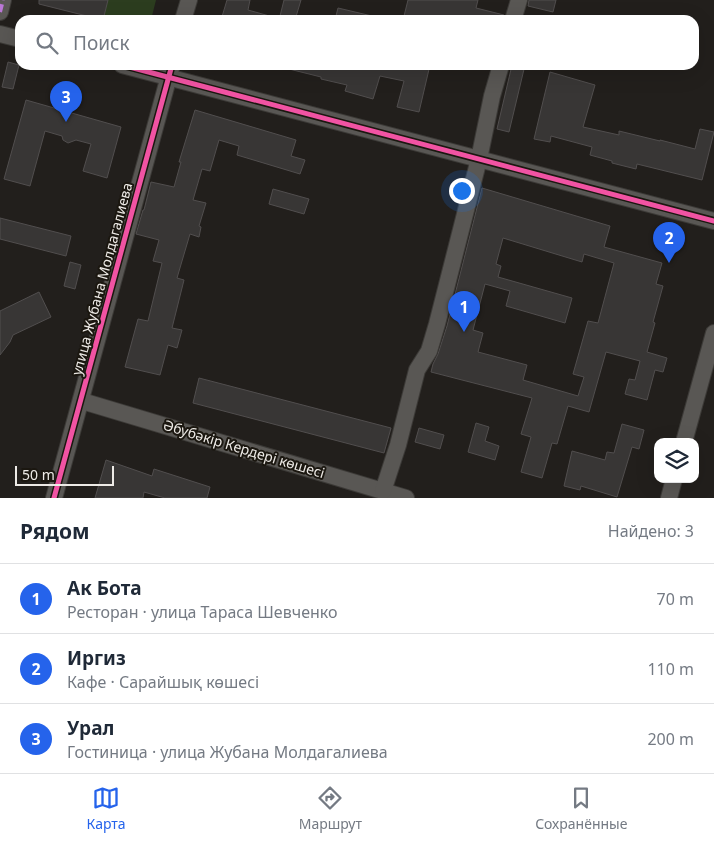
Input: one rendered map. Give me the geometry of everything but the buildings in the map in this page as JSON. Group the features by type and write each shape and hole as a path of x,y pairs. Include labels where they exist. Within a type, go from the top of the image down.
{"street":[{"path":"0,12 3,0"},
{"path":"184,15 189,0"},
{"path":"514,15 519,0"},
{"path":"0,34 15,38"},
{"path":"383,491 398,445 417,370 429,351 437,324 479,159 499,70"},
{"path":"170,71 479,159 714,221"},
{"name":"улица Жубана Молдагалиева","path":"54,498 82,401 170,71"},
{"path":"685,438 714,333"},
{"name":"Әбубәкір Кердері көшесі","path":"82,401 406,498"},
{"path":"669,498 673,483"}],"green space":[{"path":"108,0 156,0 152,15 104,15"}],"marked path":[{"path":"0,12 3,0"}],"cycle path":[{"path":"141,70 714,221"},
{"path":"54,498 171,70"}],"place":[{"name":"Урал","path":"66,122"},
{"name":"Иргиз","path":"669,263"},
{"name":"Ак Бота","path":"464,332"}]}
